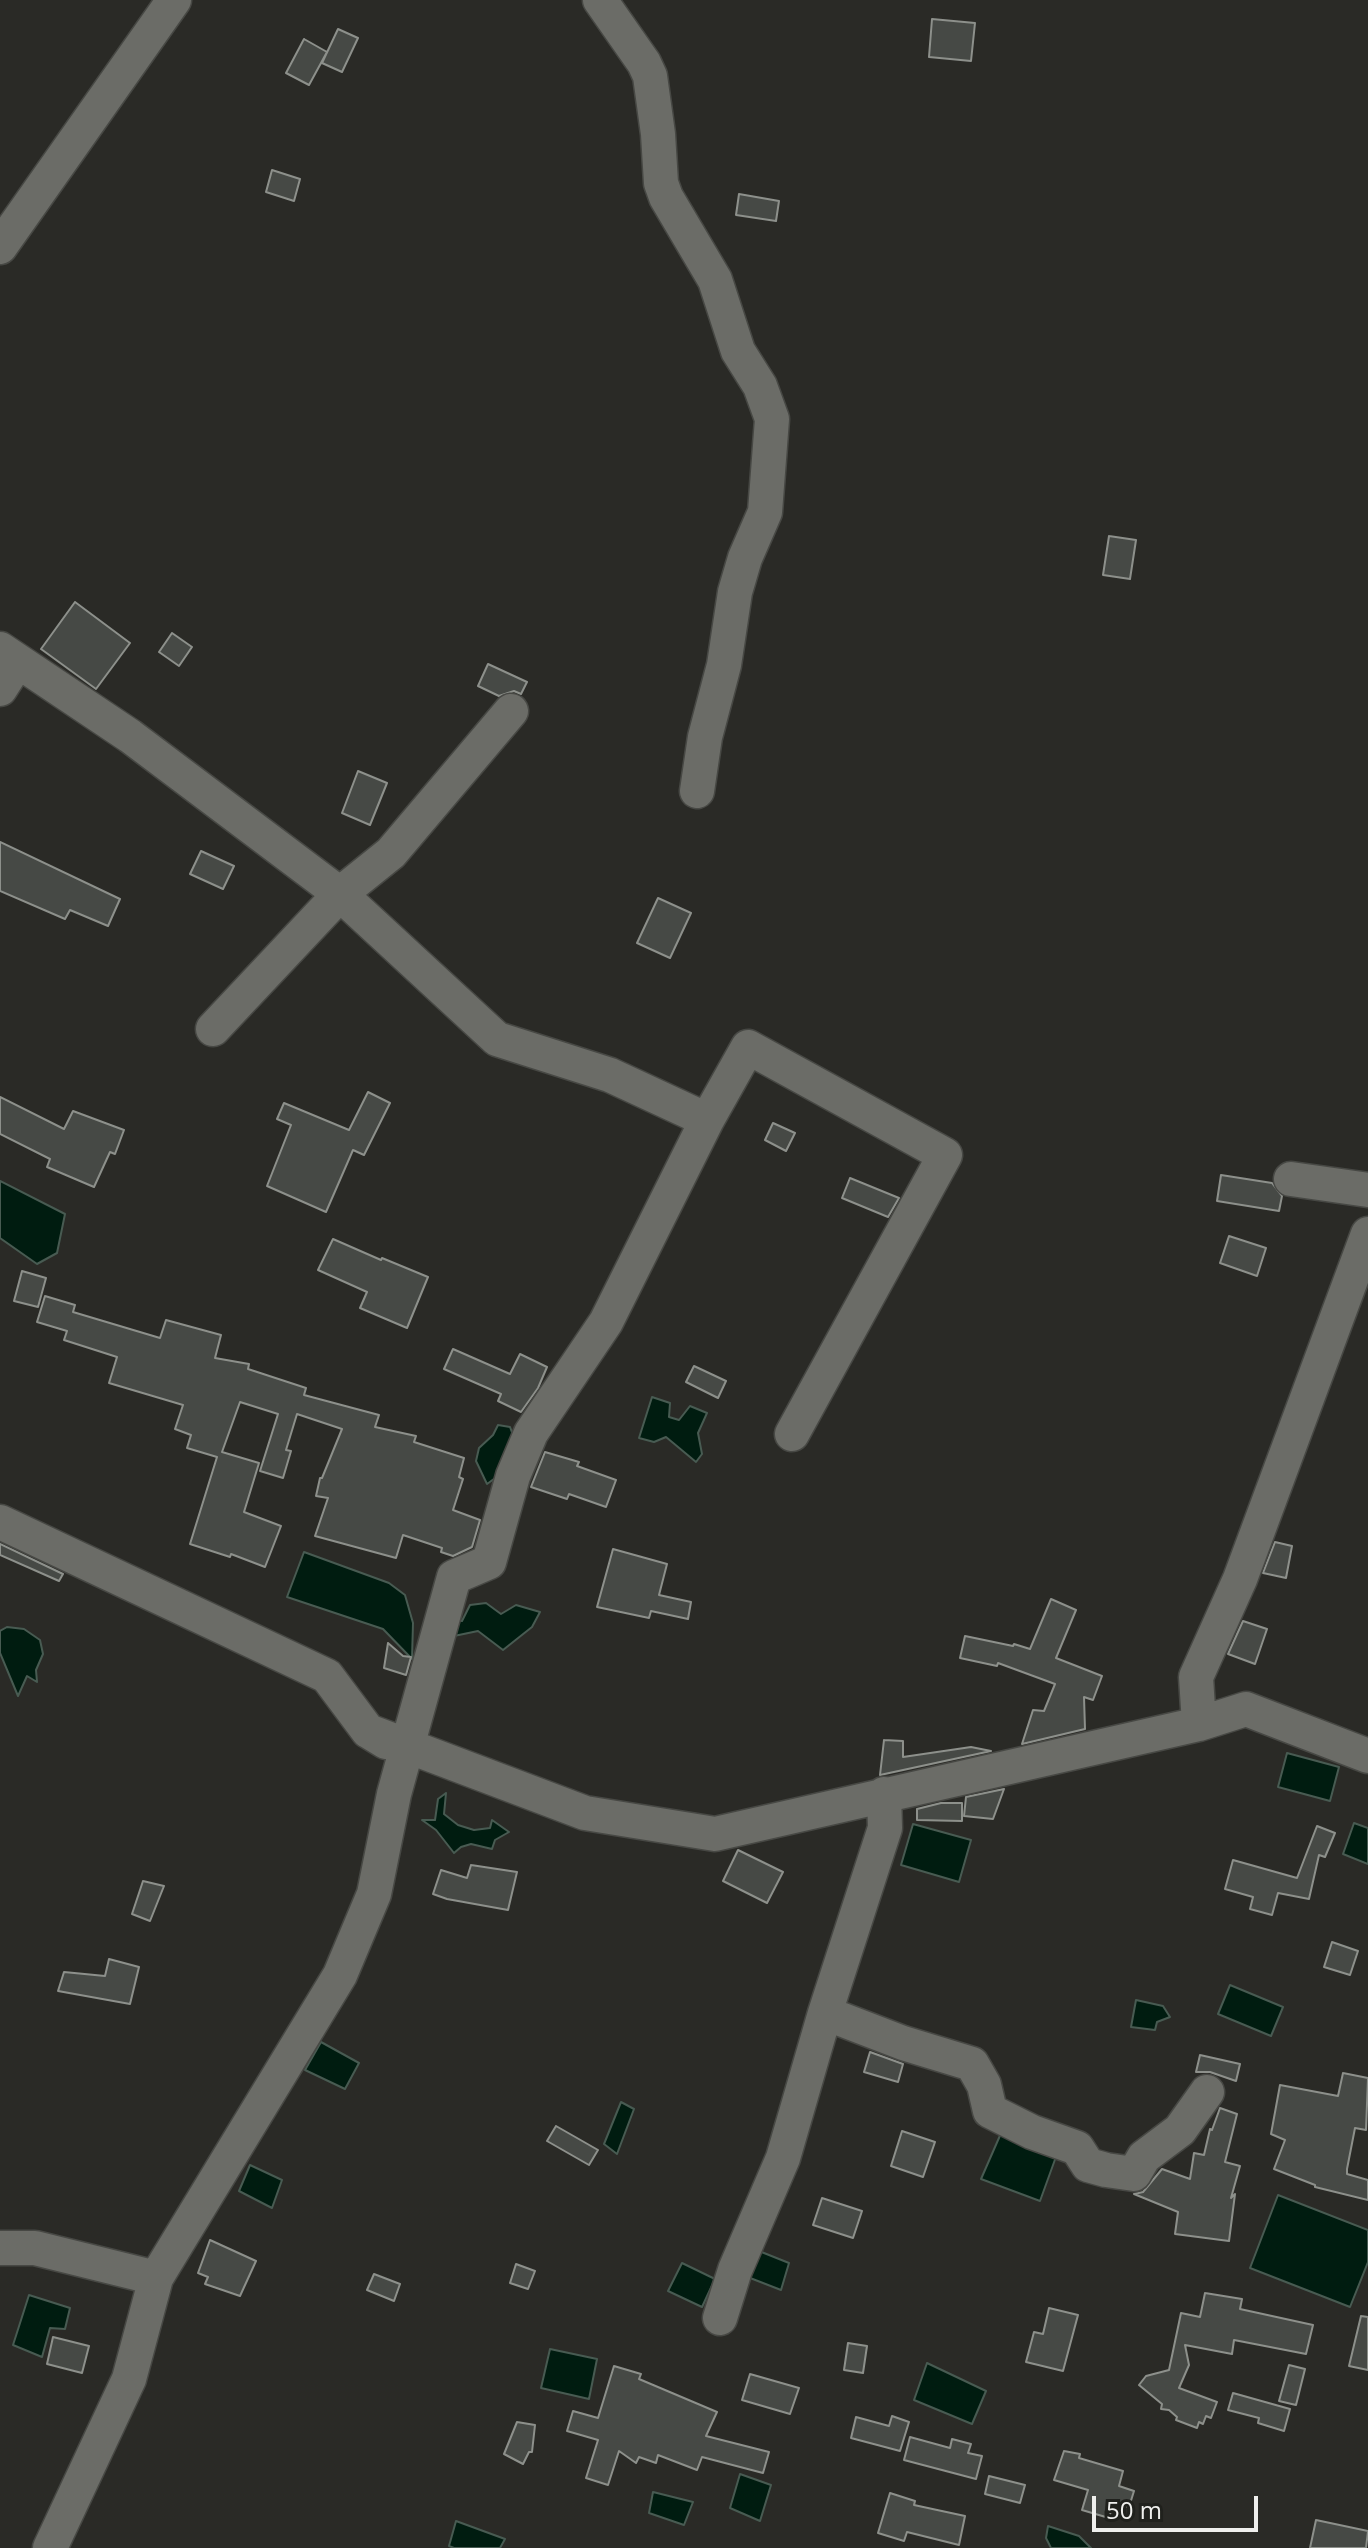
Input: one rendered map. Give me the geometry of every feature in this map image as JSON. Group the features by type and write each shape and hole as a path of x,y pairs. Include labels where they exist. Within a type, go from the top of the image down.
{"street":[{"path":"0,247 174,0"},
{"path":"600,0 650,76 661,183 666,197 715,280 738,351 760,386 772,419 765,512 745,558 735,592 724,665 705,737 697,791"},
{"path":"6,667 130,736 340,894 497,1039 610,1075 707,1120"},
{"path":"213,1029 340,894 391,853 511,711"},
{"path":"50,2548 129,2379 156,2278 340,1975 374,1894 394,1794 454,1577 489,1562 513,1476 531,1433 606,1322 707,1120 748,1047 945,1155 792,1434"},
{"path":"1291,1179 1368,1190"},
{"path":"1199,1724 1196,1677 1240,1579 1368,1234"},
{"path":"0,1522 327,1676 368,1731 406,1750 585,1813 715,1834 1199,1724 1246,1709 1368,1756"},
{"path":"720,2318 735,2270 783,2158 825,2013 885,1828 884,1794"},
{"path":"825,2013 903,2043 972,2064 984,2085 990,2111 1032,2132 1077,2148 1088,2165 1106,2170 1134,2174 1144,2157 1180,2130 1207,2092"},
{"path":"0,2248 35,2248 156,2278"}],"shaded area":[{"path":"0,1181 65,1214 57,1253 37,1264 0,1238"},
{"path":"652,1397 670,1403 669,1417 679,1420 690,1406 707,1413 698,1433 702,1454 696,1462 666,1437 654,1442 639,1438"},
{"path":"498,1425 510,1427 516,1443 498,1476 487,1484 476,1461 479,1448 493,1435"},
{"path":"304,1552 389,1583 405,1595 413,1623 412,1659 383,1629 287,1597"},
{"path":"486,1603 501,1614 516,1605 540,1612 532,1627 503,1650 478,1631 454,1636 457,1619 462,1621 470,1605"},
{"path":"7,1627 24,1629 40,1640 43,1654 36,1670 37,1682 27,1676 18,1696 0,1653 0,1631"},
{"path":"1287,1753 1339,1767 1330,1801 1278,1787"},
{"path":"446,1793 444,1814 458,1825 474,1830 490,1828 492,1820 509,1832 495,1840 492,1849 471,1844 454,1853 436,1830 422,1820 435,1820 438,1799"},
{"path":"1354,1823 1368,1828 1368,1864 1343,1854"},
{"path":"913,1824 971,1840 959,1882 901,1865"},
{"path":"1230,1985 1283,2007 1271,2036 1218,2014"},
{"path":"1136,2000 1163,2006 1170,2017 1157,2022 1155,2030 1131,2027"},
{"path":"321,2042 359,2063 345,2089 305,2070"},
{"path":"621,2102 634,2109 617,2154 604,2144"},
{"path":"1002,2131 1057,2154 1040,2201 981,2179"},
{"path":"250,2165 282,2180 272,2208 239,2191"},
{"path":"1278,2195 1368,2230 1368,2262 1350,2307 1250,2268"},
{"path":"754,2249 789,2263 781,2290 745,2276"},
{"path":"682,2263 715,2279 702,2307 668,2291"},
{"path":"29,2295 70,2308 65,2329 50,2328 42,2357 13,2345"},
{"path":"550,2349 597,2359 589,2399 541,2388"},
{"path":"927,2363 986,2391 972,2424 914,2400"},
{"path":"740,2474 771,2485 760,2521 730,2508"},
{"path":"653,2492 693,2502 684,2525 649,2513"},
{"path":"456,2521 505,2539 500,2548 454,2548 449,2546"},
{"path":"1048,2526 1079,2536 1091,2548 1051,2548 1046,2538"}],"building":[{"path":"932,19 975,23 971,61 929,57"},
{"path":"338,29 358,38 342,72 322,63"},
{"path":"304,39 327,52 309,85 286,73"},
{"path":"272,170 300,179 294,201 266,192"},
{"path":"739,194 779,201 776,221 736,215"},
{"path":"1109,536 1136,540 1130,579 1103,575"},
{"path":"75,602 130,643 96,689 41,649"},
{"path":"172,633 192,647 179,666 159,652"},
{"path":"488,664 527,682 521,694 514,691 499,696 478,686"},
{"path":"358,771 387,783 370,825 342,813"},
{"path":"0,842 120,899 108,926 70,910 65,919 0,891"},
{"path":"201,851 234,866 223,889 190,874"},
{"path":"658,898 691,913 670,958 637,943"},
{"path":"368,1092 390,1103 364,1155 353,1150 326,1212 267,1186 291,1125 277,1119 284,1103 349,1130"},
{"path":"0,1097 64,1129 73,1111 124,1130 115,1154 110,1152 94,1187 47,1167 50,1159 0,1134"},
{"path":"773,1123 795,1133 786,1151 765,1140"},
{"path":"1221,1175 1272,1183 1282,1196 1279,1211 1217,1201"},
{"path":"850,1178 899,1198 888,1217 842,1198"},
{"path":"1229,1236 1266,1248 1257,1276 1220,1263"},
{"path":"333,1239 428,1277 407,1328 360,1308 367,1292 318,1270"},
{"path":"22,1271 46,1278 38,1307 14,1301"},
{"path":"45,1296 75,1305 73,1312 160,1338 166,1320 221,1335 215,1358 249,1364 248,1369 306,1388 304,1395 379,1415 375,1427 416,1436 414,1442 464,1458 459,1477 463,1479 453,1510 480,1520 472,1547 453,1556 441,1552 442,1548 403,1535 396,1558 315,1536 328,1498 316,1496 320,1478 342,1429 297,1414 286,1450 291,1451 283,1478 260,1471 278,1414 240,1402 222,1452 259,1463 244,1512 281,1526 265,1567 231,1554 230,1557 190,1544 217,1457 187,1448 191,1435 175,1429 183,1405 109,1383 117,1357 64,1340 67,1331 37,1322"},
{"path":"453,1349 510,1374 520,1354 547,1367 538,1388 521,1412 498,1401 501,1394 444,1369"},
{"path":"694,1366 726,1381 718,1398 686,1382"},
{"path":"545,1452 579,1462 577,1466 616,1480 606,1507 569,1494 567,1499 531,1487"},
{"path":"1275,1542 1292,1546 1286,1578 1263,1573"},
{"path":"0,1544 63,1574 59,1581 0,1555"},
{"path":"613,1549 667,1564 659,1595 691,1602 688,1619 651,1611 649,1618 597,1607"},
{"path":"1051,1599 1076,1610 1056,1658 1102,1676 1093,1700 1084,1697 1085,1729 1022,1744 1033,1710 1044,1711 1055,1684 998,1663 997,1666 960,1658 965,1636 1030,1649"},
{"path":"1243,1621 1267,1629 1255,1664 1228,1654"},
{"path":"388,1643 403,1656 411,1657 406,1675 384,1668"},
{"path":"884,1740 903,1741 903,1757 971,1747 991,1751 880,1775"},
{"path":"1004,1789 993,1819 964,1816 966,1797"},
{"path":"941,1803 962,1803 962,1821 917,1820 917,1809"},
{"path":"1317,1826 1335,1833 1325,1857 1319,1855 1309,1899 1278,1893 1272,1915 1250,1909 1253,1897 1225,1889 1233,1860 1297,1878"},
{"path":"738,1850 783,1872 767,1903 723,1881"},
{"path":"471,1865 517,1872 508,1910 433,1894 441,1870 467,1878"},
{"path":"143,1881 164,1886 150,1921 132,1914"},
{"path":"1332,1942 1358,1951 1350,1975 1324,1967"},
{"path":"109,1959 139,1967 130,2004 58,1991 64,1972 105,1976"},
{"path":"870,2052 903,2064 898,2082 864,2072"},
{"path":"1200,2055 1240,2064 1236,2081 1210,2072 1196,2072"},
{"path":"1343,2073 1368,2078 1366,2130 1355,2128 1347,2174 1368,2180 1368,2200 1315,2187 1274,2169 1285,2140 1271,2134 1280,2085 1338,2096"},
{"path":"1220,2108 1237,2114 1225,2162 1240,2166 1231,2198 1235,2194 1229,2241 1175,2234 1178,2212 1134,2194 1143,2192 1162,2169 1190,2179 1194,2153 1204,2155 1210,2129"},
{"path":"556,2126 598,2150 589,2165 547,2141"},
{"path":"902,2131 935,2142 923,2177 891,2166"},
{"path":"822,2198 862,2211 853,2238 813,2225"},
{"path":"210,2240 256,2261 240,2296 205,2284 208,2277 198,2273"},
{"path":"516,2264 535,2271 528,2289 510,2283"},
{"path":"374,2274 400,2284 394,2301 367,2290"},
{"path":"1205,2293 1242,2299 1240,2309 1313,2325 1306,2354 1234,2340 1232,2354 1185,2345 1189,2365 1179,2388 1217,2402 1211,2418 1206,2416 1197,2428 1176,2420 1177,2417 1169,2410 1161,2409 1162,2404 1139,2385 1146,2376 1169,2370 1181,2313 1200,2317"},
{"path":"1049,2308 1078,2315 1063,2371 1026,2362 1034,2332 1043,2334"},
{"path":"1361,2316 1368,2317 1368,2370 1349,2366"},
{"path":"53,2337 89,2346 82,2373 47,2364"},
{"path":"848,2343 867,2346 863,2373 844,2370"},
{"path":"1289,2365 1305,2369 1296,2405 1279,2401"},
{"path":"614,2366 641,2374 639,2379 717,2412 706,2436 769,2452 763,2473 702,2457 697,2470 658,2455 656,2463 639,2457 636,2463 619,2451 608,2485 586,2478 598,2440 567,2431 573,2411 598,2418"},
{"path":"750,2374 799,2388 790,2414 742,2400"},
{"path":"1233,2393 1290,2409 1284,2431 1258,2423 1259,2418 1228,2410"},
{"path":"892,2416 909,2422 900,2451 851,2438 856,2417 889,2426"},
{"path":"517,2422 535,2425 532,2452 523,2464 504,2454"},
{"path":"910,2437 950,2448 952,2439 971,2444 968,2453 982,2456 976,2479 904,2460"},
{"path":"1064,2451 1123,2471 1119,2486 1134,2491 1129,2507 1113,2503 1109,2518 1082,2510 1088,2490 1054,2480"},
{"path":"989,2476 1025,2485 1020,2503 985,2494"},
{"path":"890,2493 915,2501 914,2505 965,2516 959,2545 907,2532 904,2541 878,2533"},
{"path":"1316,2520 1368,2531 1366,2548 1310,2548"}]}
